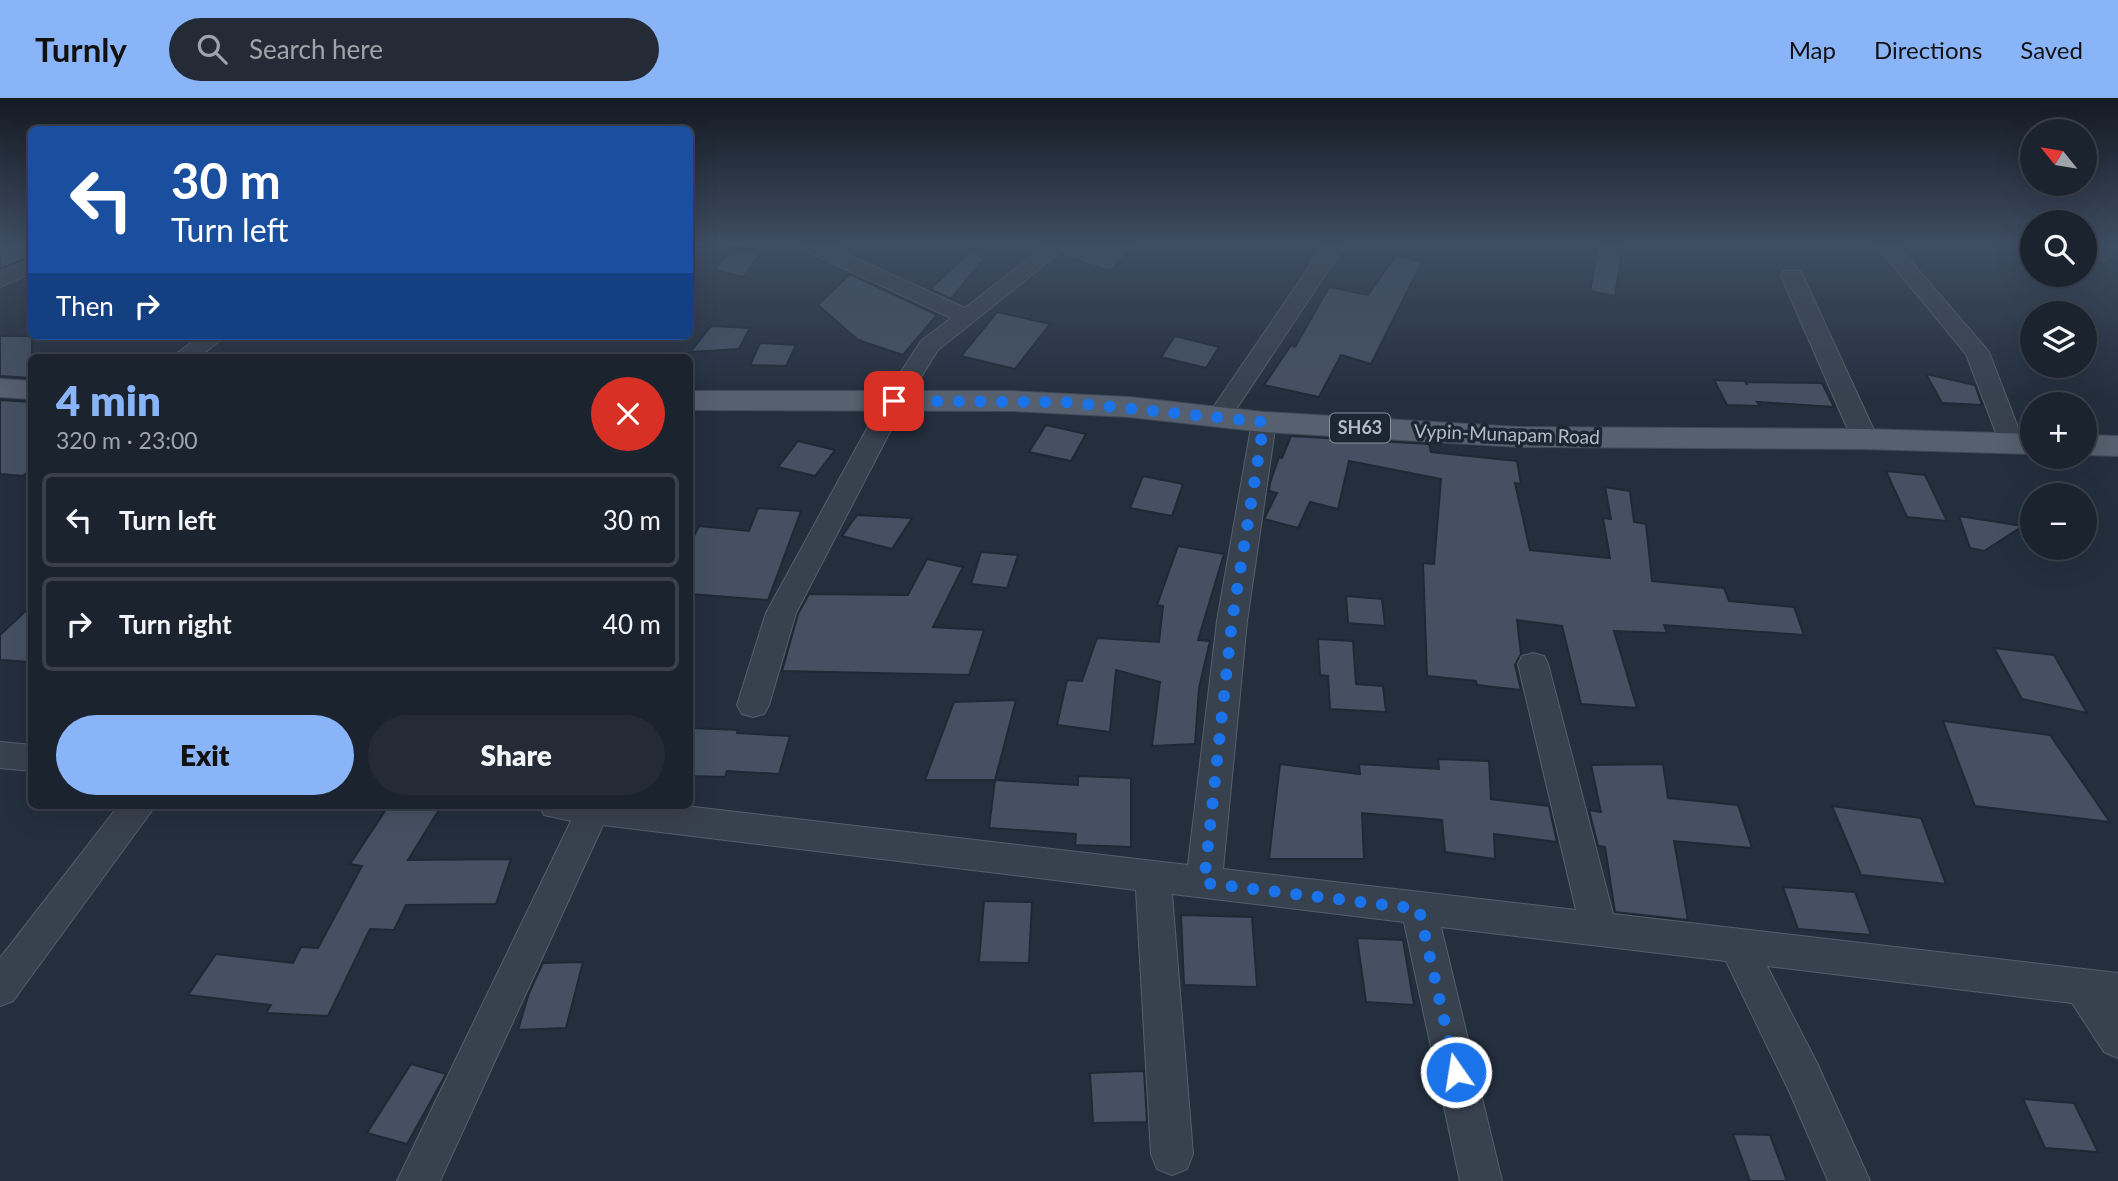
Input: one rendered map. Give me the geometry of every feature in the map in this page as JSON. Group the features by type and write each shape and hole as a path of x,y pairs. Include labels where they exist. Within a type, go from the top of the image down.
{"main road":[{"path":"0,388 28,390"},
{"name":"Vypin-Munapam Road","path":"693,401 1064,402 1264,422 1519,437 1865,439 2020,444"},
{"path":"2097,446 2118,446"}],"street":[{"path":"920,296 965,316"},
{"path":"753,705 780,613 818,548 894,401 929,346 992,296"},
{"path":"1218,418 1301,296"},
{"path":"1801,296 1865,439"},
{"path":"1929,296 1977,352 2020,442"},
{"path":"188,354 209,340"},
{"path":"1204,883 1232,621 1264,422"},
{"path":"1533,664 1599,930"},
{"path":"0,988 136,809"},
{"path":"418,1181 594,809"},
{"path":"602,809 2101,990 2118,1039"},
{"path":"1153,876 1172,1154"},
{"path":"1419,909 1481,1181"},
{"path":"1738,947 1803,1077 1849,1181"}],"building":[{"path":"828,296 896,296 937,315 903,355 858,340 818,305"},
{"path":"1324,296 1405,296 1371,364 1341,355 1319,397 1264,385 1291,345 1295,347"},
{"path":"997,312 1050,324 1015,369 961,356"},
{"path":"711,326 750,328 739,349 690,352"},
{"path":"0,336 28,336 28,340 32,340 32,354 28,354 28,378 0,376"},
{"path":"1175,336 1219,347 1206,368 1161,357"},
{"path":"760,343 796,345 786,366 750,365"},
{"path":"1926,374 1975,385 1982,405 1942,403"},
{"path":"1714,380 1745,381 1747,385 1747,382 1822,383 1834,407 1757,402 1760,406 1727,405"},
{"path":"0,400 28,402 28,472 23,476 0,474"},
{"path":"1046,425 1086,434 1071,461 1029,452"},
{"path":"1291,436 1429,444 1431,452 1517,461 1521,484 1515,483 1530,550 1610,558 1603,518 1611,519 1605,487 1630,491 1634,522 1646,524 1652,581 1724,588 1729,601 1794,607 1804,635 1664,625 1667,633 1614,631 1637,708 1581,704 1562,626 1517,620 1521,654 1515,665 1521,690 1477,685 1476,681 1427,676 1423,563 1434,564 1441,479 1349,461 1338,509 1310,502 1298,528 1264,519 1277,493 1269,491 1270,483 1279,457 1282,458"},
{"path":"798,441 835,450 815,476 778,467"},
{"path":"1886,471 1925,475 1947,521 1907,517"},
{"path":"1143,476 1183,484 1172,516 1130,508"},
{"path":"758,508 801,511 768,600 693,594 693,538 699,526 749,531"},
{"path":"857,515 912,518 892,549 842,536"},
{"path":"1959,516 2020,526 1984,551 1970,548"},
{"path":"1178,546 1224,554 1198,640 1210,641 1199,688 1195,744 1152,746 1160,682 1116,670 1110,732 1057,725 1067,680 1082,681 1097,638 1159,642 1163,606 1157,605"},
{"path":"981,552 1018,555 1007,588 971,584"},
{"path":"927,559 963,567 933,627 984,630 969,675 782,671 798,614 809,594 908,595"},
{"path":"1346,596 1382,599 1385,626 1348,623"},
{"path":"28,609 28,662 0,660 0,635"},
{"path":"1318,639 1353,641 1356,684 1383,686 1386,712 1330,709 1328,676 1320,675"},
{"path":"1994,648 2054,655 2087,713 2022,699"},
{"path":"1016,700 995,780 925,780 954,702"},
{"path":"1943,721 2050,735 2110,822 1975,806"},
{"path":"693,728 790,736 779,774 727,771 725,777 693,776"},
{"path":"1438,759 1489,761 1491,799 1549,806 1557,842 1494,834 1495,859 1445,852 1442,820 1362,813 1364,859 1269,859 1280,764 1360,774 1359,764 1439,769"},
{"path":"1663,764 1668,798 1738,805 1752,848 1674,841 1688,920 1615,912 1605,847 1598,846 1589,810 1601,812 1591,765"},
{"path":"1078,776 1131,778 1131,847 1075,845 1076,834 989,828 995,780 1078,785"},
{"path":"1832,806 1921,818 1946,884 1861,875"},
{"path":"386,809 440,809 408,860 511,859 496,904 406,905 394,930 370,929 328,1016 266,1013 271,1005 188,995 216,954 293,963 301,947 318,948 362,866 350,864"},
{"path":"1783,887 1855,892 1871,935 1798,929"},
{"path":"984,901 1032,902 1029,963 979,962"},
{"path":"1181,915 1252,917 1257,987 1184,985"},
{"path":"1357,938 1403,940 1414,1005 1366,1002"},
{"path":"583,962 566,1028 518,1030 529,993 543,963"},
{"path":"411,1064 446,1074 407,1144 367,1133"},
{"path":"1144,1071 1147,1122 1093,1123 1090,1073"},
{"path":"2023,1099 2074,1103 2098,1152 2045,1148"},
{"path":"1733,1134 1770,1135 1787,1181 1750,1181"}],"route":[{"path":"894,401 1064,402 1264,422 1232,621 1204,883 1419,909 1456,1072"}]}
